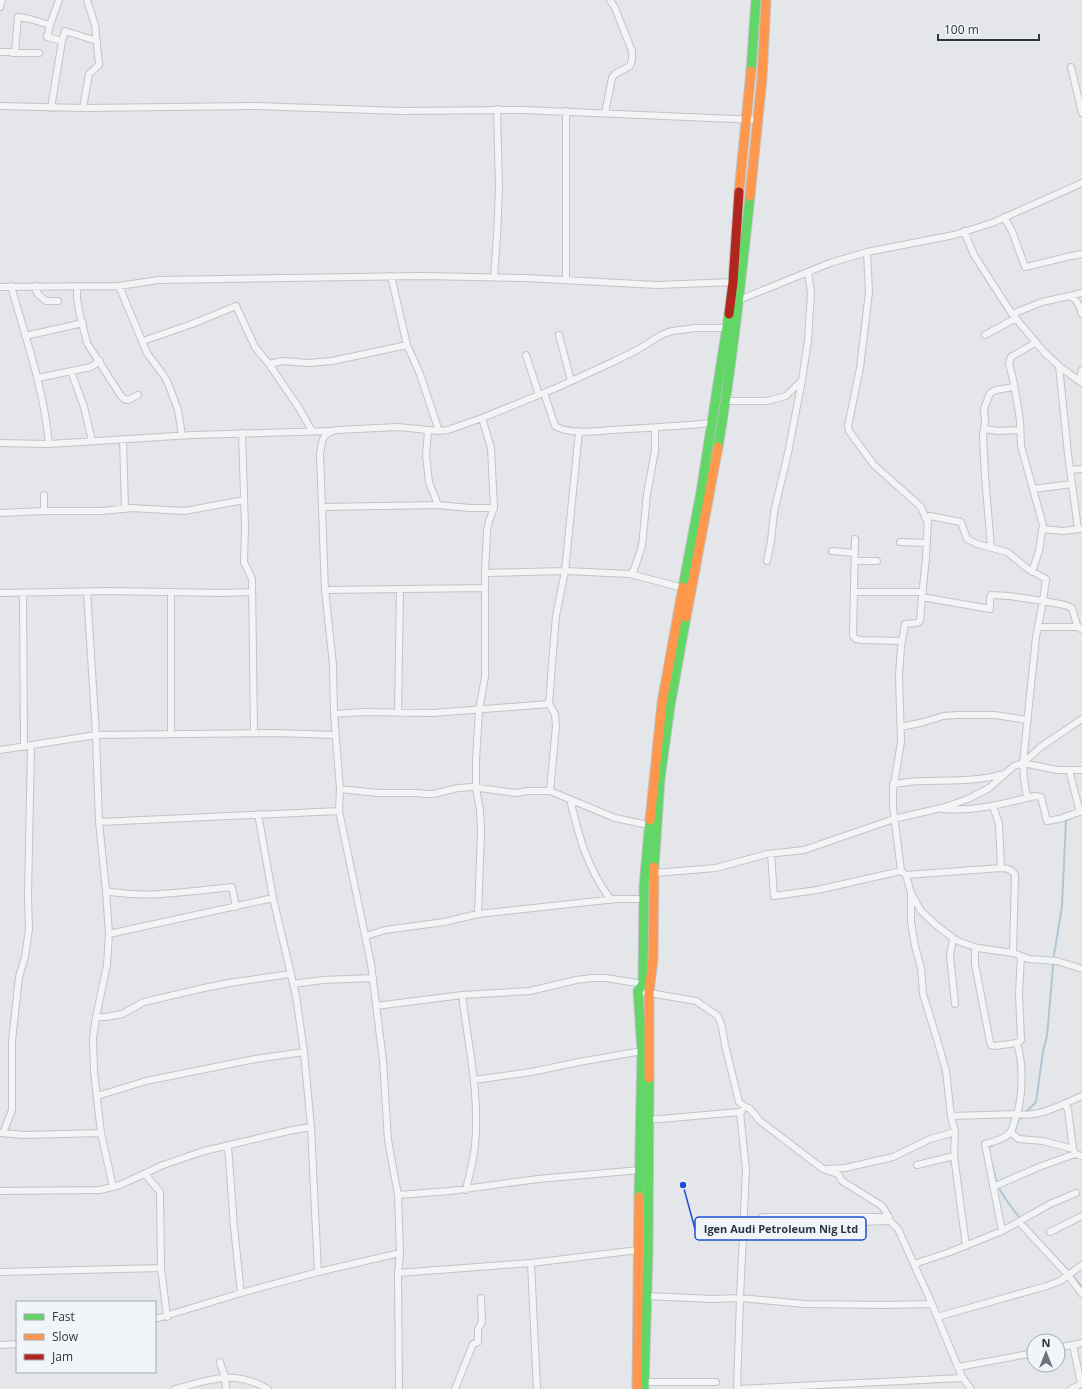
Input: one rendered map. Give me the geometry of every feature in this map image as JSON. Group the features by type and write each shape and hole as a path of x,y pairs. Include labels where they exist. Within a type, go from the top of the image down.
{"main road":[{"path":"637,1389 642,1051 641,987 648,825 662,703 702,492 727,328 733,282 737,208 751,76 756,0"},
{"path":"644,1386 649,992 653,959 654,873 660,779 670,706 726,401 739,300 758,120 766,0"}],"street":[{"path":"0,7 2,0"},
{"path":"59,0 47,37 62,41"},
{"path":"83,108 88,74 99,65 95,25 87,0"},
{"path":"606,113 612,78 615,74 630,66 633,57 630,44 610,0"},
{"path":"0,52 15,52 18,17 30,19 50,26"},
{"path":"51,108 65,31 96,41"},
{"path":"0,52 39,53"},
{"path":"1071,67 1082,113"},
{"path":"0,106 83,108 255,106 402,111 497,109 758,120"},
{"path":"494,277 499,189 497,109"},
{"path":"566,111 566,280"},
{"path":"739,300 830,263 867,252 946,237 992,223 1082,183"},
{"path":"1004,218 1012,231 1025,267 1062,257 1082,254"},
{"path":"964,231 974,256 1014,316 1036,343 1059,366 1080,382 1082,370"},
{"path":"867,252 869,292 860,368 848,426 849,431 874,465 921,507 927,521 927,543 920,621 917,623 905,624 899,676 901,742 893,784 894,819 901,871 906,875 911,893 921,911 953,938 975,948 1013,953 1029,959 1053,961 1082,969"},
{"path":"767,561 774,512 788,453 802,380 809,332 811,293 808,272"},
{"path":"390,276 407,345 420,374 439,431"},
{"path":"0,287 119,286 158,280 390,276 494,277 658,285 733,282"},
{"path":"11,286 38,378 45,411 48,444"},
{"path":"36,286 37,292 46,301 58,301"},
{"path":"77,286 78,304 87,343 124,399 128,400 138,395"},
{"path":"119,286 147,353 168,383 178,410 182,435"},
{"path":"985,335 1014,316 1042,302 1082,293"},
{"path":"1069,296 1073,297 1078,302 1082,314"},
{"path":"143,341 192,324 236,306 255,347 269,364 299,408 312,432"},
{"path":"25,336 82,322"},
{"path":"0,443 48,444 182,435 312,432 398,427 439,431 448,430 482,418 571,381 639,349 661,336 672,332 696,328 727,328"},
{"path":"559,335 571,381"},
{"path":"1032,572 1039,551 1042,529 1040,516 1021,446 1014,387 1009,363 1011,356 1036,343"},
{"path":"269,364 282,361 308,363 332,361 407,345"},
{"path":"526,355 555,426 560,429 579,431 655,428 713,422"},
{"path":"38,378 90,367 100,361"},
{"path":"1042,529 1063,531 1080,529 1074,503 1059,366"},
{"path":"71,371 84,407 92,441"},
{"path":"726,401 767,401 786,396 802,380"},
{"path":"991,548 985,476 983,436 985,422 984,409 990,393 996,390 1014,387"},
{"path":"478,914 481,832 480,810 476,788 476,760 479,710 485,677 485,573 489,521 494,508 490,448 482,418"},
{"path":"630,574 634,570 642,546 647,494 655,451 655,428"},
{"path":"984,429 999,431 1020,430"},
{"path":"428,430 426,456 429,482 438,505"},
{"path":"330,431 323,438 321,448 322,507 325,590 333,665 335,735 340,789 339,811 366,936 373,978 383,1061 388,1140 398,1195 400,1253 398,1273 399,1389"},
{"path":"550,791 556,726 555,714 549,704 556,616 565,571 579,431"},
{"path":"242,433 244,562 252,579 254,733"},
{"path":"122,439 125,509"},
{"path":"1070,470 1082,469"},
{"path":"1033,489 1072,484"},
{"path":"44,495 44,511"},
{"path":"0,514 44,511 102,511 125,509 185,511 244,500"},
{"path":"1074,503 1082,503"},
{"path":"322,507 438,505 470,508 494,508"},
{"path":"927,521 930,516 961,522 967,539 977,544 1006,552 1032,572 1046,579 1038,627 1023,763 1027,798"},
{"path":"855,538 853,636 856,639 862,640 902,641"},
{"path":"900,542 927,543"},
{"path":"832,551 855,553"},
{"path":"855,562 877,561"},
{"path":"485,573 565,571 630,574 683,588"},
{"path":"325,590 485,588"},
{"path":"398,713 400,589"},
{"path":"854,592 896,591 990,609 991,595 1043,601 1065,605 1072,608 1077,625 1080,629"},
{"path":"87,592 96,735 99,822 109,934 107,965 93,1038 94,1072 101,1133 113,1187"},
{"path":"171,592 171,733"},
{"path":"0,593 252,592"},
{"path":"23,593 24,747"},
{"path":"1038,627 1080,629"},
{"path":"334,714 363,712 433,713 549,704"},
{"path":"901,727 943,716 958,715 994,715 1028,720"},
{"path":"654,873 716,868 771,854 804,850 894,819 940,808 968,799 989,788 1014,766 1023,763 1042,746 1082,719"},
{"path":"0,750 96,735 254,733 335,735"},
{"path":"30,746 29,929 25,957 19,977 12,1042 12,1110 2,1133 25,1135 101,1133"},
{"path":"1023,763 1057,770 1082,770"},
{"path":"940,808 968,810 1035,796 1040,797 1047,822 1059,820 1081,811 1069,770"},
{"path":"893,784 920,781 950,781 994,777 1004,774"},
{"path":"340,789 378,793 432,794 458,788 476,788 515,792 528,790 550,791 616,818 648,825"},
{"path":"570,799 578,834 586,858 611,900"},
{"path":"993,806 999,824 1001,868"},
{"path":"99,822 339,811"},
{"path":"258,814 274,898 296,996 304,1052 311,1127 318,1272"},
{"path":"771,854 774,896 817,890 901,871"},
{"path":"906,875 1001,868 1010,869 1013,871 1015,875 1013,953"},
{"path":"106,891 117,893 154,894 232,887 236,906"},
{"path":"911,893 911,922 920,968 923,994 946,1071 954,1132 954,1156 966,1246"},
{"path":"109,934 274,898"},
{"path":"366,936 385,930 444,922 478,914 611,900 644,899"},
{"path":"953,938 950,956 955,1004"},
{"path":"975,948 975,964 991,1045 998,1046 1017,1043 1021,1040 1019,994 1021,956"},
{"path":"96,1017 122,1014 144,1002 204,988 290,974"},
{"path":"293,984 323,980 373,978"},
{"path":"376,1006 462,995 530,991 576,980 592,978 606,978 641,987 649,992 696,1001 718,1016 722,1027 736,1094 743,1110 740,1112 746,1170 737,1389 962,1378"},
{"path":"462,995 474,1080 475,1144 466,1190"},
{"path":"1002,1231 996,1185 985,1144 1000,1139 1010,1132 1018,1114 1022,1083 1017,1043"},
{"path":"474,1080 532,1072 642,1051"},
{"path":"97,1096 146,1081 255,1059 304,1052"},
{"path":"951,1116 1018,1114 1026,1116 1082,1096"},
{"path":"1065,1103 1068,1110 1074,1152"},
{"path":"741,1104 750,1109 760,1121 823,1169 838,1174 842,1181 882,1206 889,1219 898,1229 932,1304 962,1378 972,1389"},
{"path":"648,1120 740,1112"},
{"path":"0,1191 100,1190 113,1187 145,1174 163,1164 204,1151 311,1127"},
{"path":"823,1169 845,1168 893,1157 930,1139 954,1132"},
{"path":"1010,1132 1017,1138 1043,1141 1082,1156"},
{"path":"228,1146 241,1293"},
{"path":"996,1185 1074,1152"},
{"path":"917,1165 954,1156"},
{"path":"398,1195 466,1190 538,1179 640,1170"},
{"path":"145,1174 160,1192 161,1268 167,1317"},
{"path":"914,1264 950,1252 1002,1231 1050,1204 1076,1193"},
{"path":"1050,1232 1082,1216"},
{"path":"743,1219 889,1219"},
{"path":"1022,1221 1068,1275 1082,1294"},
{"path":"398,1273 531,1263 638,1250"},
{"path":"156,1319 167,1317 241,1293 318,1272 400,1253"},
{"path":"531,1263 537,1389"},
{"path":"937,1317 1047,1286 1060,1281 1082,1265"},
{"path":"0,1272 161,1268"},
{"path":"646,1296 712,1299 740,1298 804,1304 932,1304"},
{"path":"455,1389 473,1344 478,1342 478,1328 482,1322 481,1298"},
{"path":"1066,1346 1082,1343"},
{"path":"0,1344 16,1344"},
{"path":"1071,1389 1081,1384 1073,1345"},
{"path":"958,1367 1026,1354"},
{"path":"220,1362 225,1378 226,1389"},
{"path":"175,1389 219,1377 255,1382 268,1389"},
{"path":"644,1386 716,1382"}],"waterway":[{"path":"1025,1113 1036,1102 1043,1051 1047,1036 1054,955 1062,906 1066,820 1068,819"},
{"path":"1014,1133 1019,1119 1022,1116"},
{"path":"989,1150 988,1148 995,1144"},
{"path":"992,1164 999,1188 1016,1214 1082,1287"}],"traffic: fast":[{"path":"751,71 756,0"},
{"path":"718,447 732,353 750,196"},
{"path":"683,587 701,492 729,314"},
{"path":"654,867 660,779 670,706 686,617"},
{"path":"639,1197 642,1051 638,991 643,984 644,886 650,820"},
{"path":"644,1389 648,1252 649,1078"}],"traffic: slow":[{"path":"750,196 762,78 766,0"},
{"path":"739,192 751,71"},
{"path":"686,617 718,447"},
{"path":"650,820 662,703 683,587"},
{"path":"649,1078 649,992 653,959 654,867"},
{"path":"637,1389 639,1197"}],"traffic: jam":[{"path":"729,314 733,282 739,192"}],"place":[{"name":"Igen Audi Petroleum Nig Ltd","path":"683,1185"}]}
